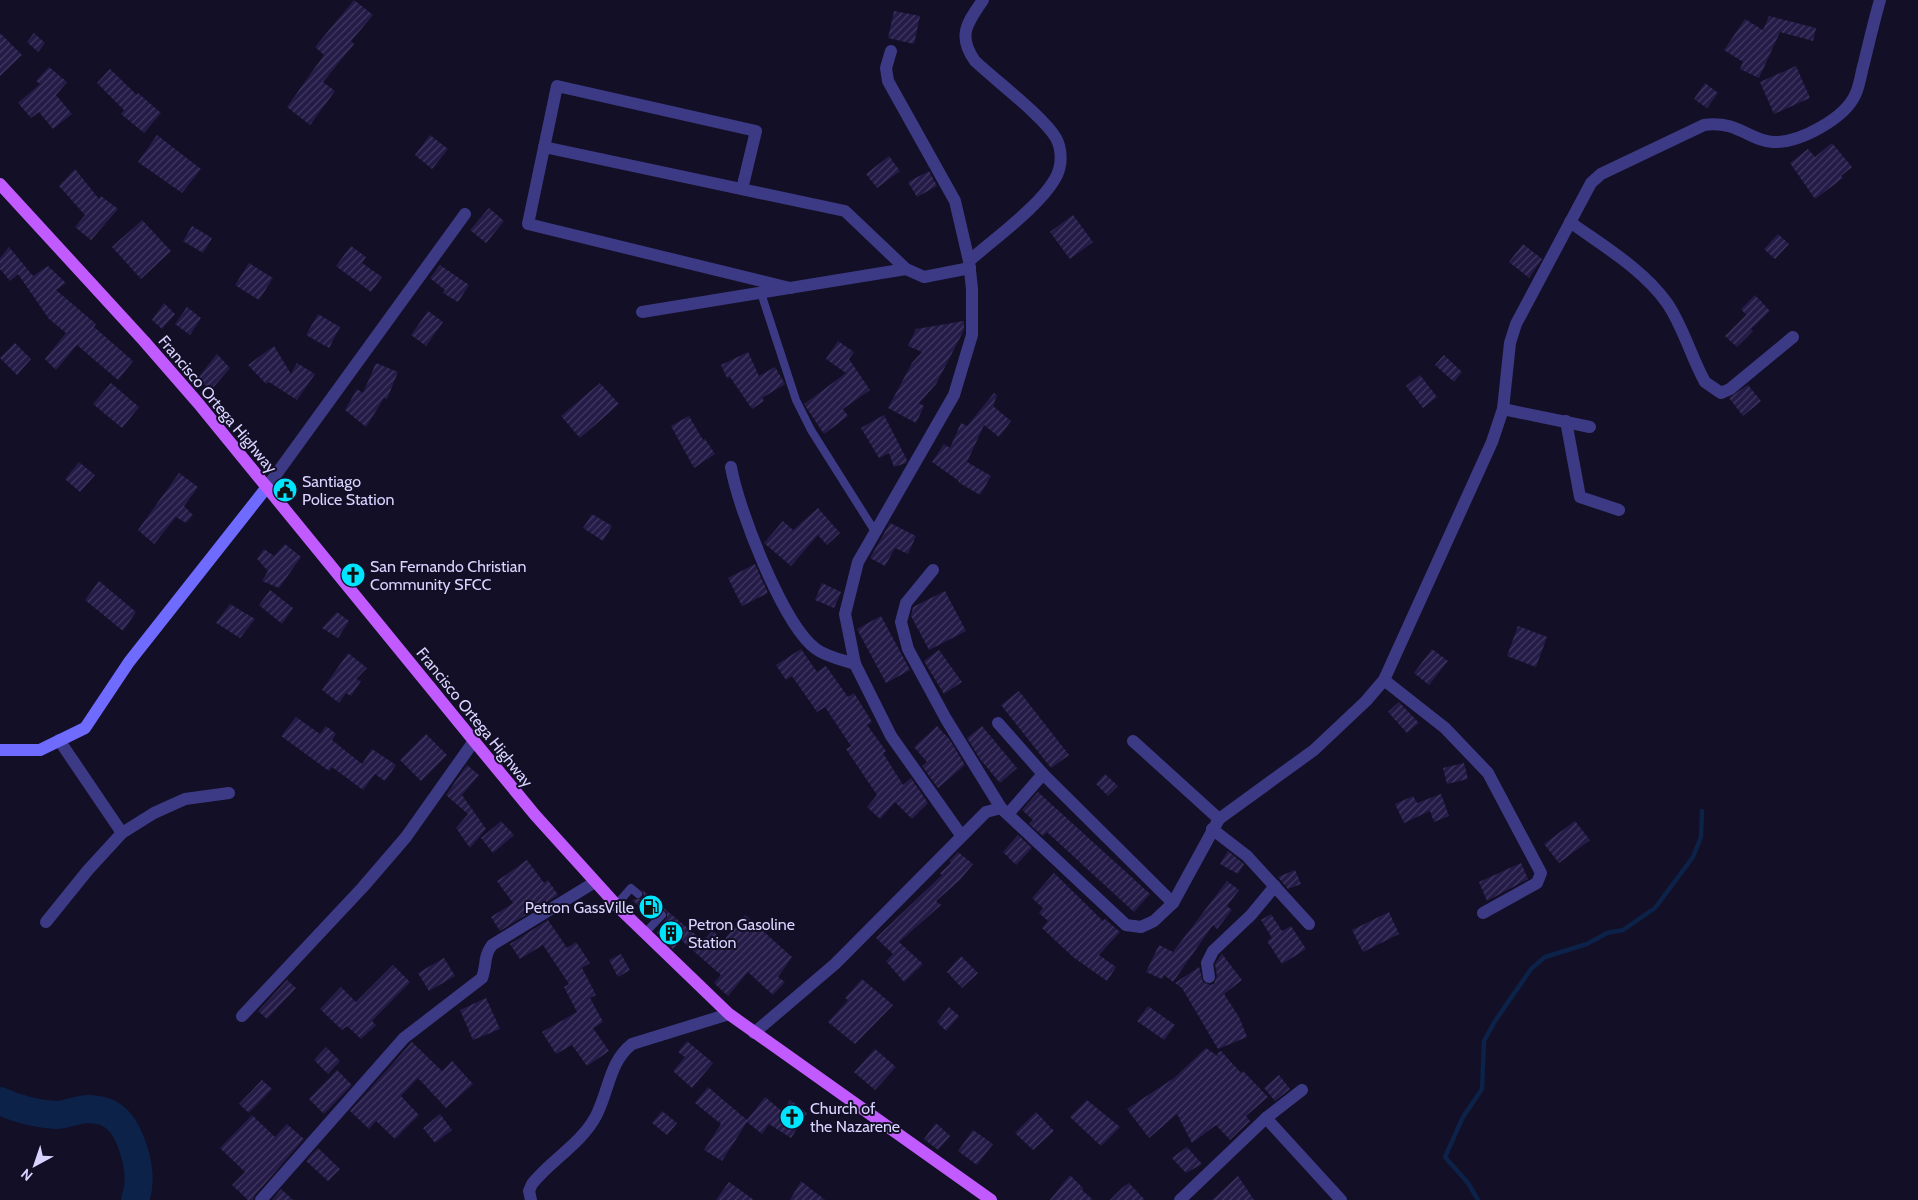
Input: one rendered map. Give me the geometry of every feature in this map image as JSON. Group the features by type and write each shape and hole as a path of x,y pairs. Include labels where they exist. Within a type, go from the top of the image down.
{"main road":[{"name":"Francisco Ortega Highway","path":"0,184 144,341 267,487 474,742 616,905 729,1014 991,1200"}],"street":[{"path":"544,148 845,211 906,269 924,277 970,264 1042,196 1057,175 1062,161 1056,139 1048,128 975,61 967,50 964,38 968,21 983,0"},
{"path":"933,570 906,603 901,622 908,649 946,720 1005,811 1126,925 1141,927 1154,921 1173,903 1216,824 1314,750 1366,701 1384,680 1492,442 1504,409 1510,343 1516,324 1582,196 1601,174 1704,125 1716,123 1736,127 1766,141 1774,142 1811,133 1837,117 1856,94 1880,0"},
{"path":"891,51 886,68 888,81 955,201 970,264 972,335 954,395 858,562 845,614 856,664 891,736 962,835"},
{"path":"742,189 756,131 557,86 528,224 790,288"},
{"path":"0,750 40,750 85,728 129,662 267,487 465,214"},
{"path":"1570,222 1634,269 1655,288 1668,304 1705,382 1714,390 1721,393 1730,390 1793,337"},
{"path":"642,312 906,269"},
{"path":"1504,409 1590,427"},
{"path":"1566,422 1580,497 1619,510"},
{"path":"731,467 740,506 782,602 808,641 817,649 856,664"},
{"path":"1384,680 1445,728 1488,773 1541,873 1537,883 1483,913"},
{"path":"998,723 1043,774 1173,903"},
{"path":"59,740 87,785 122,833"},
{"path":"1132,741 1247,856 1309,924"},
{"path":"242,1016 363,887 406,837 474,742"},
{"path":"754,1032 835,964 986,812 1005,811 1043,774"},
{"path":"46,922 88,870 122,833 154,814 185,799 229,793"},
{"path":"261,1200 404,1038 482,978 485,970 485,956 492,945 595,882"},
{"path":"1209,977 1207,964 1213,951 1251,915 1274,886"},
{"path":"531,1200 529,1191 532,1184 573,1145 596,1117 614,1066 624,1050 632,1044 729,1014"},
{"path":"1180,1200 1266,1118 1302,1090"},
{"path":"1266,1118 1340,1200"}],"lane":[{"path":"761,293 796,400 811,430 876,533"},
{"path":"616,905 631,888 638,894"},
{"path":"645,934 662,915 655,909"}],"building":[{"path":"354,0 373,15 351,41 354,44 323,82 335,91 310,125 287,107 324,55 315,47"},
{"path":"894,11 920,16 914,44 888,38"},
{"path":"1769,16 1816,28 1813,41 1780,32 1759,78 1740,69 1743,62 1724,50 1745,19 1763,30"},
{"path":"0,33 22,55 0,76"},
{"path":"34,33 45,43 38,52 27,42"},
{"path":"1796,66 1810,98 1774,114 1760,82"},
{"path":"49,67 67,82 56,95 72,114 53,129 39,112 31,118 18,103 40,84 36,81"},
{"path":"110,69 137,95 138,93 161,113 144,133 121,114 124,110 97,83"},
{"path":"1705,83 1718,93 1707,108 1694,99"},
{"path":"157,135 201,169 182,193 138,162"},
{"path":"430,135 448,149 432,169 415,155"},
{"path":"1832,143 1852,167 1841,176 1843,178 1815,199 1790,163 1808,149 1815,157"},
{"path":"889,156 900,171 877,188 866,174"},
{"path":"75,169 99,199 101,196 118,209 91,240 75,227 85,215 59,186"},
{"path":"929,171 937,186 917,197 908,182"},
{"path":"489,208 504,221 486,243 470,230"},
{"path":"1073,215 1093,242 1070,259 1050,232"},
{"path":"142,220 171,251 141,279 112,247"},
{"path":"192,226 212,238 203,253 183,241"},
{"path":"1778,234 1789,244 1775,259 1764,249"},
{"path":"1523,244 1542,259 1529,278 1509,262"},
{"path":"351,246 366,257 362,263 382,277 371,292 336,266"},
{"path":"9,247 33,276 48,266 66,283 56,290 96,324 94,327 133,361 118,380 77,345 56,370 45,359 66,333 49,319 18,274 10,281 0,269 0,258"},
{"path":"249,263 273,278 259,300 235,285"},
{"path":"440,265 469,285 458,302 443,293 445,290 430,278"},
{"path":"1755,295 1770,311 1751,329 1753,331 1737,347 1725,336 1746,315 1741,309"},
{"path":"164,303 175,314 162,329 152,320"},
{"path":"187,307 201,318 190,335 175,324"},
{"path":"428,311 443,322 426,346 411,335"},
{"path":"318,314 340,327 329,348 306,335"},
{"path":"964,321 964,330 936,384 919,403 924,406 916,423 888,408 912,363 922,352 908,346 916,329"},
{"path":"838,341 854,352 849,359 870,390 843,409 848,416 824,434 804,404 846,373 826,359"},
{"path":"15,343 31,359 17,375 0,358"},
{"path":"274,346 291,374 297,363 315,374 297,400 269,382 266,384 248,365"},
{"path":"748,352 759,376 775,367 785,384 762,398 764,401 752,409 730,377 727,378 721,365"},
{"path":"217,354 230,368 211,390 197,379"},
{"path":"1444,355 1462,372 1454,382 1435,365"},
{"path":"376,363 398,372 387,399 384,398 366,427 345,410 357,389 363,393"},
{"path":"1420,375 1437,397 1423,408 1406,386"},
{"path":"111,383 139,407 122,428 93,404"},
{"path":"600,383 619,404 580,438 561,416"},
{"path":"1748,385 1761,401 1743,416 1729,398"},
{"path":"994,393 997,395 993,406 1011,421 999,437 984,425 967,462 991,476 980,495 958,482 932,462 944,444 950,448 961,423 967,426"},
{"path":"884,415 907,460 906,463 894,467 889,453 879,458 861,428"},
{"path":"689,416 703,440 705,439 715,454 694,468 671,426"},
{"path":"79,462 95,475 80,492 65,479"},
{"path":"179,473 198,487 184,506 193,515 186,523 176,517 154,544 138,530"},
{"path":"818,508 840,533 827,545 818,535 791,566 764,543 783,521 793,530"},
{"path":"592,514 612,526 603,541 583,528"},
{"path":"890,523 916,536 908,554 895,548 885,566 870,558"},
{"path":"285,544 301,557 279,588 262,581 268,571 257,559 264,549 274,556"},
{"path":"755,564 768,593 742,606 728,578"},
{"path":"99,581 136,612 123,631 85,600"},
{"path":"822,583 841,592 834,608 815,600"},
{"path":"270,590 293,608 282,624 259,605"},
{"path":"945,591 966,631 929,650 911,616 913,607"},
{"path":"230,604 255,619 240,638 216,623"},
{"path":"337,612 349,621 338,638 322,628"},
{"path":"881,616 910,670 886,683 857,629"},
{"path":"1518,626 1547,637 1536,667 1507,656"},
{"path":"801,649 817,672 826,666 848,697 854,693 872,722 867,725 886,751 883,753 903,785 911,778 928,803 912,819 895,802 880,819 867,807 877,795 846,749 851,746 825,707 817,712 792,676 786,680 776,665"},
{"path":"1432,649 1448,661 1429,685 1414,673"},
{"path":"939,650 962,682 944,694 924,661"},
{"path":"348,653 367,668 356,679 361,681 351,696 346,693 339,703 322,690"},
{"path":"1019,691 1069,755 1051,768 1001,705"},
{"path":"1399,702 1419,723 1407,733 1388,712"},
{"path":"296,717 320,734 326,726 336,734 332,740 362,764 372,749 396,765 385,781 375,774 363,790 332,767 329,771 281,736"},
{"path":"937,726 950,740 965,765 938,788 922,766 927,762 914,747"},
{"path":"982,726 1017,768 1000,783 980,759 967,738"},
{"path":"426,734 447,755 421,781 400,760"},
{"path":"1464,763 1468,779 1447,784 1443,768"},
{"path":"467,765 479,775 462,795 486,829 470,848 456,828 468,814 446,795"},
{"path":"1105,774 1118,786 1108,796 1096,784"},
{"path":"1038,792 1150,894 1134,912 1047,832 1043,836 1029,824 1033,820 1022,810"},
{"path":"1441,794 1449,816 1434,822 1430,811 1404,823 1395,804 1413,796 1417,803"},
{"path":"501,821 514,835 493,853 481,838"},
{"path":"1575,821 1590,840 1559,863 1544,844"},
{"path":"1018,835 1032,848 1016,865 1003,852"},
{"path":"1228,851 1244,864 1238,874 1220,864"},
{"path":"958,852 973,864 960,880 936,901 941,905 899,942 923,964 904,982 886,961 893,954 876,938 942,875 940,873 951,863 949,861"},
{"path":"527,860 544,883 548,880 558,895 500,931 491,917 513,903 497,881"},
{"path":"1521,863 1528,879 1487,901 1479,882"},
{"path":"1295,870 1301,884 1288,889 1278,877"},
{"path":"1054,873 1103,921 1105,919 1120,932 1099,955 1116,967 1107,981 1073,957 1042,928 1048,921 1039,913 1043,908 1032,898"},
{"path":"1227,881 1239,890 1227,906 1232,910 1217,929 1213,925 1173,982 1164,975 1162,979 1146,972 1159,945 1173,952"},
{"path":"641,889 703,941 713,930 722,942 745,915 792,957 778,977 785,982 773,995 748,972 728,996 714,983 721,975 681,940 673,949 657,933 667,917 667,913 659,905 654,904 649,908 654,915 652,917 632,900 642,898 644,895"},
{"path":"1389,912 1399,934 1363,952 1352,930"},
{"path":"1271,914 1282,931 1291,926 1306,949 1282,964 1267,941 1272,938 1261,920"},
{"path":"548,920 567,948 576,942 590,963 582,968 596,995 590,998 603,1022 593,1028 609,1051 587,1066 572,1045 556,1054 542,1032 577,1012 564,987 569,984 543,945 520,959 510,944"},
{"path":"621,954 630,970 618,977 609,960"},
{"path":"1222,954 1242,980 1224,994 1239,1017 1247,1037 1218,1049 1182,988 1175,983 1199,967 1203,982 1210,985 1214,984 1217,976 1215,964"},
{"path":"961,956 978,973 962,988 947,972"},
{"path":"444,958 455,976 429,991 418,973"},
{"path":"393,965 410,982 372,1021 376,1025 361,1039 347,1026 342,1030 320,1009 341,987 356,1002"},
{"path":"862,979 893,1005 855,1044 828,1022 848,1000 845,998"},
{"path":"287,980 296,988 267,1019 258,1011"},
{"path":"486,998 500,1029 473,1040 460,1010"},
{"path":"1148,1006 1175,1025 1164,1040 1137,1021"},
{"path":"949,1007 959,1016 946,1031 937,1022"},
{"path":"687,1041 713,1063 692,1088 673,1071 685,1057 678,1052"},
{"path":"412,1042 442,1071 452,1061 473,1084 446,1108 418,1078 401,1096 419,1115 395,1139 376,1121 369,1129 350,1111"},
{"path":"326,1047 340,1061 328,1074 314,1060"},
{"path":"1206,1048 1219,1057 1217,1054 1221,1051 1241,1073 1243,1071 1268,1097 1246,1116 1250,1121 1230,1140 1216,1125 1192,1143 1177,1114 1149,1138 1127,1109 1174,1078"},
{"path":"875,1049 896,1067 875,1090 854,1072"},
{"path":"337,1070 352,1085 324,1114 309,1099"},
{"path":"1279,1075 1290,1089 1275,1101 1264,1088"},
{"path":"262,1080 272,1089 249,1113 239,1104"},
{"path":"708,1087 747,1120 765,1097 783,1112 790,1100 807,1113 791,1138 769,1124 762,1134 747,1122 722,1161 704,1150 721,1124 695,1103"},
{"path":"1087,1100 1120,1127 1101,1146 1070,1117"},
{"path":"662,1111 677,1123 667,1135 652,1123"},
{"path":"1036,1112 1054,1131 1033,1150 1015,1133"},
{"path":"440,1114 452,1130 435,1143 423,1128"},
{"path":"252,1115 275,1137 287,1124 304,1139 255,1195 253,1200 248,1200 232,1185 245,1172 220,1148"},
{"path":"936,1123 950,1136 938,1150 924,1139"},
{"path":"973,1130 993,1144 977,1165 958,1151"},
{"path":"1187,1147 1202,1164 1186,1173 1172,1158"},
{"path":"318,1148 340,1169 328,1181 306,1161"},
{"path":"1070,1175 1083,1188 1082,1190 1093,1200 1050,1200"},
{"path":"1238,1176 1254,1200 1212,1200"},
{"path":"801,1181 825,1200 790,1200"},
{"path":"729,1182 754,1200 716,1200"},
{"path":"1129,1183 1145,1200 1110,1200 1122,1188"},
{"path":"281,1189 293,1200 272,1200"}],"waterway":[{"path":"1478,1200 1468,1183 1445,1157 1463,1117 1482,1089 1484,1041 1495,1021 1531,969 1545,957 1587,944 1607,933 1623,930 1655,908 1693,857 1701,837 1702,811"},
{"path":"0,1101 20,1109 42,1114 60,1115 90,1109 99,1110 114,1117 120,1122 128,1135 136,1157 139,1182 135,1200"}],"place":[{"name":"Santiago Police Station","path":"285,490"},
{"name":"San Fernando Christian Community SFCC","path":"353,575"},
{"name":"Petron GassVille","path":"651,907"},
{"name":"Petron Gasoline Station","path":"671,933"},
{"name":"Church of the Nazarene","path":"792,1117"}]}
